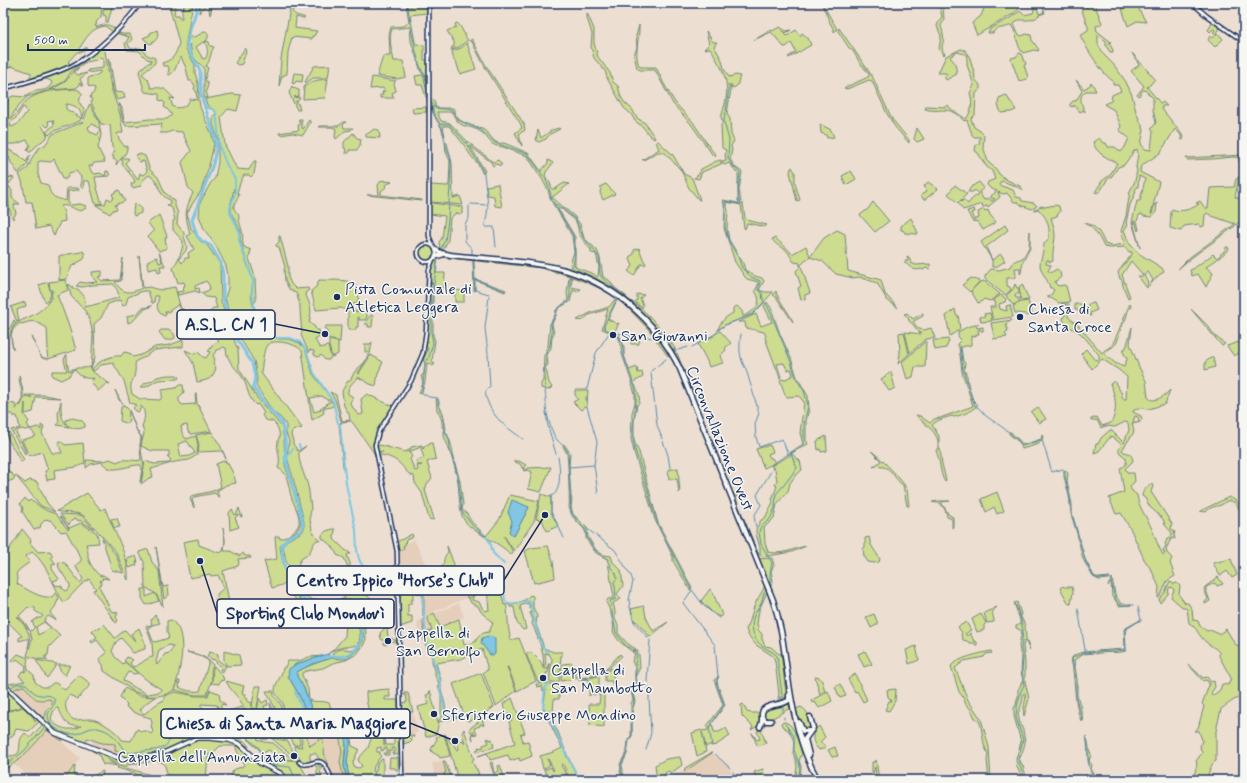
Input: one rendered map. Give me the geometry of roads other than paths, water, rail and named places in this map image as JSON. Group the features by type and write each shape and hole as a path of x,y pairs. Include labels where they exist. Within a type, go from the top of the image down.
{"highway":[{"path":"434,248 446,254"},
{"path":"434,258 446,254"},
{"name":"Circonvallazione Ovest","path":"446,254 537,264 558,268 597,283 628,303 656,330 675,358 686,382 772,597 783,636 790,696 796,720 804,750 818,780"},
{"path":"764,722 762,713 764,709 783,703 789,699 788,682"},
{"path":"790,696 801,729 806,732 812,730"},
{"path":"783,703 790,705 796,720"},
{"path":"810,717 813,725 812,730 805,736 805,742 818,780"},
{"path":"760,727 764,722 771,721"}],"main road":[{"path":"3,89 63,69 80,61 123,24 140,3"},
{"path":"402,780 396,548 376,445 379,431 411,380 423,353 426,332 429,270 434,258 434,248 429,236 429,3"},
{"path":"1192,3 1213,21 1244,42"},
{"path":"429,236 425,244 421,246 418,252 429,270"},
{"path":"425,244 434,248"},
{"path":"424,261 429,261 434,258"},
{"path":"4,685 49,728 63,736 116,757 127,760 161,755 199,738 231,740 240,744 260,763 278,772 285,780"},
{"path":"299,762 304,764 320,761 328,768 332,780"}],"water":[{"path":"512,500 529,507 514,536 509,532 512,521 508,512"},
{"path":"488,636 495,639 494,655 490,655 481,643 482,638"},
{"path":"328,654 331,658 310,665 297,672 297,676 304,688 312,710 319,715 340,724 347,731 350,739 347,762 350,780 347,780 344,766 346,746 344,733 339,727 316,719 306,712 299,695 288,676 289,669 296,664"}],"waterway":[{"path":"197,3 187,44 200,70 201,95 215,138 216,149 213,164 192,220 197,236 211,246 221,263 225,307 238,341 252,363 255,377 253,387 264,403 282,423 286,445 285,458 303,525 300,531 288,538 282,545 285,568 301,597 311,606 315,608 350,609 360,615 362,638 360,644 349,656 326,657"},
{"path":"407,3 409,14"},
{"path":"409,15 418,62 423,74 428,95"},
{"path":"726,111 729,87"},
{"path":"430,100 435,108 452,110 458,120 481,130 495,143 525,153 529,156 546,180 552,200 573,235 575,254 573,266"},
{"path":"206,107 216,112 220,148 227,166 235,179 235,193 230,212 240,233 239,240 243,252"},
{"path":"433,107 433,112 442,128 447,150 450,155 451,167 448,220 445,240 441,249"},
{"path":"725,113 724,122 729,140 728,158 731,164 740,173 738,189 739,202"},
{"path":"441,124 449,124 466,143 484,174 488,205 471,204"},
{"path":"740,204 725,201 725,228 728,239 739,259 742,268 751,277 760,281 758,290 762,293 763,300 768,307 791,362 796,378 804,391 808,406 804,424 804,445 791,454 797,468 776,494 775,508 772,515 770,519 760,528 759,532 761,544 772,563 770,584"},
{"path":"555,204 561,207 576,220 583,237 599,257 600,274 602,278 619,292"},
{"path":"469,206 469,218 465,224 465,241 472,249 472,254"},
{"path":"488,207 485,227 494,227 496,247"},
{"path":"244,253 253,281 252,294 255,311 265,327 276,338 290,338 300,342 306,350 314,373 332,400"},
{"path":"422,392 425,364 429,357 433,343 431,332 431,308 437,261"},
{"path":"473,261 475,290 489,294"},
{"path":"546,403 544,368 546,364 546,355 550,345 552,332 551,323 556,314 556,310 569,301 570,278"},
{"path":"475,279 505,291"},
{"path":"488,353 485,328 489,296"},
{"path":"612,332 605,329 604,326 616,300"},
{"path":"738,320 753,314 764,303"},
{"path":"717,331 725,325 736,321"},
{"path":"587,389 596,353 609,333"},
{"path":"614,333 617,334 622,342 624,356 633,382"},
{"path":"616,333 632,335"},
{"path":"741,334 741,357 759,413 755,424 756,437 759,447 782,439 788,454"},
{"path":"640,335 652,338"},
{"path":"703,341 714,336"},
{"path":"692,347 701,342"},
{"path":"678,350 688,347"},
{"path":"960,347 963,370 975,406 1010,433 1022,446 1042,440 1052,472 1063,469"},
{"path":"674,349 674,353"},
{"path":"488,354 490,386 486,391 486,398 497,418 523,439"},
{"path":"651,371 666,359"},
{"path":"651,373 657,425 668,455 670,468"},
{"path":"634,384 636,389 636,402 633,440 653,510 661,532"},
{"path":"422,393 429,397 438,398 438,405 442,414 445,432 449,439 450,449 458,476 462,512 472,525 486,537"},
{"path":"586,397 587,405"},
{"path":"333,401 338,423"},
{"path":"546,405 548,419 554,434 568,453 571,511 577,521 585,529 587,538 594,549 609,559 611,568 616,573 617,578 614,582 616,599 610,601 616,633 627,647 633,649 637,655 635,663 637,668 635,675 636,683 632,693 634,701 632,711 632,735 628,741 627,753 621,764 624,780"},
{"path":"587,407 597,442 594,465 598,493"},
{"path":"546,412 548,426 556,454"},
{"path":"340,424 344,467"},
{"path":"287,465 288,454 293,449"},
{"path":"772,464 792,452"},
{"path":"552,514 551,496 558,489 559,480 560,470 558,457"},
{"path":"569,467 594,465"},
{"path":"344,467 346,484 356,530 359,559 362,565 368,570 368,578 372,582 378,582 396,587"},
{"path":"756,527 754,516 761,505 757,495 773,468"},
{"path":"1064,470 1072,514 1086,563 1094,577 1099,579 1109,578"},
{"path":"553,515 564,538"},
{"path":"586,528 615,550 631,576 633,581 629,600 634,622 648,638"},
{"path":"662,533 691,589"},
{"path":"486,537 490,542 493,553 504,564"},
{"path":"502,571 505,601 511,605 527,601 530,602 540,643 547,652"},
{"path":"1111,579 1118,603 1120,605 1134,605"},
{"path":"400,588 422,593 424,617"},
{"path":"712,745 709,728 724,705 716,682 718,677 715,645 683,603 692,590 704,606 719,618"},
{"path":"766,590 762,602 754,616 752,628 754,636 758,642 777,656 782,695"},
{"path":"1016,605 1023,631 1021,648 1024,685 1021,691 1016,717 1023,740 1018,759 1025,780"},
{"path":"1096,652 1126,650 1125,629 1141,620 1138,607"},
{"path":"1078,608 1085,653 1072,659 1076,679 1076,698 1082,720"},
{"path":"424,619 427,642 440,680 445,720"},
{"path":"646,750 651,733 649,689 647,680 650,640"},
{"path":"1085,653 1093,652"},
{"path":"9,688 17,684 26,684 32,691 38,694 53,697 55,703 48,716 50,723 60,731 68,734 75,734 93,728 102,729 114,737 129,753 164,747 169,741 173,722 179,720 185,720 208,731 220,734 240,726 244,729 249,739 259,748 263,759 266,762 271,765 290,767 296,780"},
{"path":"548,684 545,688 543,706 567,757 580,780"},
{"path":"295,692 303,708 316,720"},
{"path":"783,706 783,711"},
{"path":"785,724 794,736 794,750 800,766 798,780"},
{"path":"3,768 24,751 45,727"},
{"path":"1086,736 1088,745 1088,762 1095,780"},
{"path":"715,754 730,768"},
{"path":"733,772 738,780"}],"place":[{"name":"Pista Comunale di Atletica Leggera","path":"337,297"},
{"name":"Chiesa di Santa Croce","path":"1020,317"},
{"name":"A.S.L. CN 1","path":"325,334"},
{"name":"San Giovanni","path":"613,335"},
{"name":"Centro Ippico \"Horse’s Club\"","path":"545,515"},
{"name":"Sporting Club Mondovì","path":"200,561"},
{"name":"Cappella di San Bernolfo","path":"388,641"},
{"name":"Cappella di San Mambotto","path":"543,678"},
{"name":"Sferisterio Giuseppe Mondino","path":"434,714"},
{"name":"Chiesa di Santa Maria Maggiore","path":"455,741"},
{"name":"Cappella dell'Annunziata","path":"294,756"}]}
